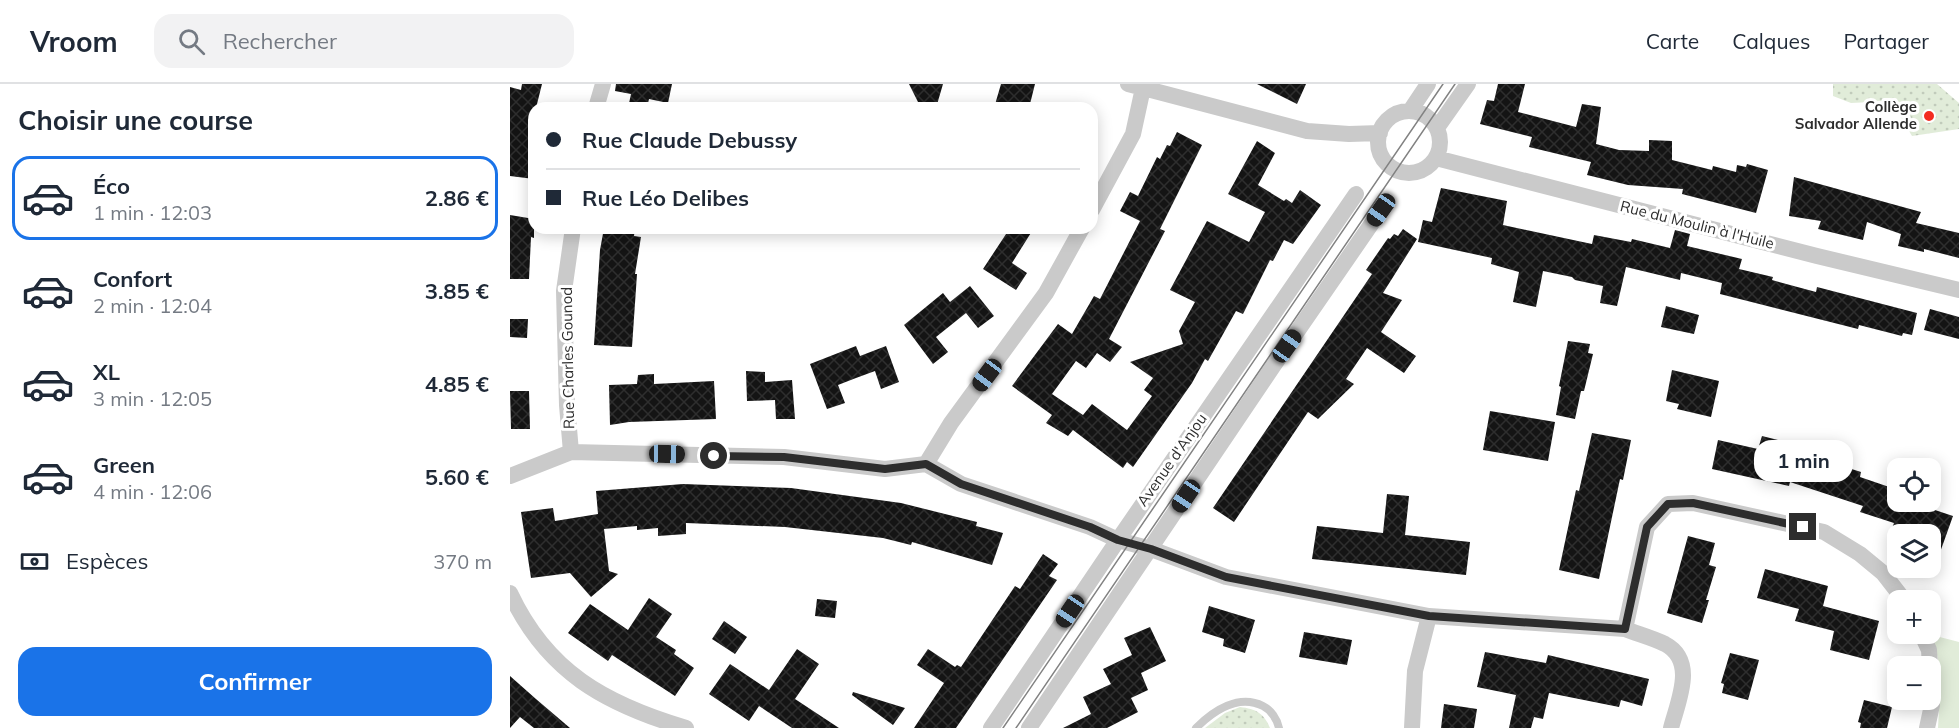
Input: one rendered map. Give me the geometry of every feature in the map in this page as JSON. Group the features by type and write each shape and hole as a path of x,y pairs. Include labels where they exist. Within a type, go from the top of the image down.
{"street":[{"path":"598,102 603,84"},
{"path":"1410,111 1428,84"},
{"path":"1437,128 1468,84"},
{"path":"1098,199 1133,134 1135,86 1307,131 1349,134 1380,133"},
{"path":"1410,111 1426,116 1437,128 1440,142 1436,158 1421,171 1407,173 1396,170 1387,164 1380,153 1378,143 1383,126 1391,117 1401,112 1410,111"},
{"name":"Rue du Moulin à l'Huile","path":"1436,158 1959,290"},
{"name":"Avenue d'Anjou","path":"991,728 1356,194"},
{"name":"Avenue d'Anjou","path":"1029,728 1381,210"},
{"name":"Rue Charles Gounod","path":"571,452 567,405 564,291 572,234"},
{"path":"926,464 951,423 1046,293 1079,234"},
{"path":"510,476 571,452 784,457 885,469 926,464 961,484 1090,527 1118,540 1151,549 1226,577 1429,616 1625,629 1667,645 1682,662 1683,682 1671,728"},
{"path":"1625,629 1647,527 1668,504 1693,503 1824,532 1860,554 1883,573 1896,590"},
{"path":"510,592 529,627 548,652 572,674 610,700 686,728"},
{"path":"1412,728 1415,671 1429,616"},
{"path":"1927,728 1931,710"}],"lane":[{"path":"1196,728 1221,709 1238,702 1253,701 1269,709 1279,728"}],"green space":[{"name":"Collège Salvador Allende","path":"1833,84 1937,84 1959,103 1959,129 1912,136 1891,101 1851,103 1833,96"},
{"path":"1941,637 1959,642 1959,728 1938,728 1939,710 1941,710 1941,656 1937,656 1934,644 1941,644"},
{"path":"1240,707 1259,713 1270,728 1205,728 1225,713"}],"building":[{"path":"522,84 542,84 538,102 528,102 528,178 510,176 510,87 521,90"},
{"path":"616,84 672,84 668,102 649,99 648,102 629,102 631,94 615,91"},
{"path":"909,84 943,84 938,102 918,102"},
{"path":"1001,84 1035,84 1030,102 996,102"},
{"path":"1257,84 1306,84 1297,104"},
{"path":"1498,84 1525,84 1518,112 1576,127 1582,104 1601,107 1596,144 1619,150 1649,151 1649,140 1672,141 1672,160 1712,170 1713,166 1736,172 1737,165 1746,167 1747,164 1768,170 1756,213 1682,194 1683,189 1628,185 1587,175 1591,162 1529,147 1532,137 1480,124 1487,100 1494,101"},
{"path":"1177,132 1202,145 1160,229 1165,231 1109,339 1122,347 1110,362 1097,353 1086,368 1076,361 1052,394 1083,415 1092,404 1127,430 1152,396 1144,390 1153,378 1130,362 1183,344 1179,331 1195,302 1170,290 1207,221 1249,242 1265,212 1228,194 1257,141 1275,153 1258,185 1284,201 1286,199 1292,203 1300,190 1321,205 1293,244 1284,240 1273,261 1270,260 1243,314 1236,311 1208,361 1205,359 1192,383 1133,467 1127,462 1123,468 1073,430 1068,436 1046,423 1052,415 1012,386 1058,324 1072,334 1094,296 1100,299 1140,221 1120,211 1130,192 1138,196 1157,157 1160,159"},
{"path":"1794,177 1921,212 1916,223 1959,233 1959,258 1924,249 1924,252 1898,246 1901,234 1867,222 1863,240 1818,229 1821,221 1789,216"},
{"path":"1441,188 1507,201 1503,225 1592,244 1594,235 1631,242 1632,239 1670,248 1675,230 1690,234 1687,246 1742,259 1739,269 1773,277 1772,280 1816,292 1817,287 1917,313 1912,335 1903,333 1902,336 1859,325 1858,329 1720,294 1722,283 1681,273 1680,280 1626,267 1617,306 1600,303 1603,286 1543,271 1536,307 1513,302 1519,272 1491,264 1492,258 1418,242 1423,220 1432,222"},
{"path":"510,215 528,218 528,234 534,234 534,238 531,237 529,279 510,279"},
{"path":"1403,229 1417,239 1383,293 1402,300 1381,332 1416,356 1404,373 1367,348 1346,379 1354,384 1318,419 1308,412 1234,522 1213,508 1372,274 1366,270 1388,238 1390,239 1394,234 1398,236"},
{"path":"603,234 634,234 634,236 641,237 635,274 637,274 632,347 594,345"},
{"path":"1006,234 1030,234 1012,263 1027,273 1016,290 983,269"},
{"path":"970,286 994,316 978,328 966,313 936,337 948,352 933,364 904,325 943,293 950,302"},
{"path":"1666,306 1699,315 1694,334 1661,327"},
{"path":"1930,309 1959,317 1959,339 1924,330"},
{"path":"510,319 528,319 527,338 510,337"},
{"path":"1568,341 1590,344 1588,353 1593,354 1575,419 1556,415"},
{"path":"856,346 860,356 886,346 899,382 881,389 875,371 856,378 838,385 845,403 827,409 810,364"},
{"path":"1672,370 1719,381 1711,417 1677,409 1679,404 1666,401"},
{"path":"746,371 765,372 765,382 792,380 795,419 776,419 775,400 747,401"},
{"path":"654,374 654,384 714,381 716,419 629,422 610,425 609,385 637,384 638,375"},
{"path":"510,391 529,391 530,429 511,429"},
{"path":"1490,411 1555,422 1548,461 1483,450"},
{"path":"1592,433 1631,440 1623,480 1620,479 1599,579 1559,570 1576,490 1579,491"},
{"path":"1762,436 1814,449 1811,456 1861,472 1860,477 1887,486 1887,512 1941,512 1953,516 1941,550 1941,524 1894,524 1860,512 1863,506 1790,482 1789,486 1712,469 1718,440 1758,449"},
{"path":"683,484 791,488 901,503 977,522 976,526 1003,533 992,565 912,542 911,545 883,538 785,527 686,523 686,534 658,536 658,528 637,530 637,526 604,529 609,571 618,574 591,597 570,573 531,578 521,512 553,508 555,521 598,514 596,491"},
{"path":"1387,494 1409,496 1405,535 1470,542 1466,575 1312,559 1317,526 1383,533"},
{"path":"1688,536 1715,543 1709,565 1716,567 1702,623 1667,613"},
{"path":"1043,554 1058,564 1049,576 1057,580 956,728 914,728 944,683 917,665 928,649 955,667 957,665 961,667 1015,586 1020,589"},
{"path":"1765,569 1828,586 1823,606 1879,621 1869,660 1830,650 1834,631 1795,621 1799,609 1757,598"},
{"path":"649,598 672,614 656,637 676,650 674,654 694,668 675,696 612,655 608,661 568,633 590,604 628,630"},
{"path":"817,599 837,601 835,618 815,616"},
{"path":"1209,606 1255,620 1245,653 1223,646 1224,639 1202,632"},
{"path":"724,621 747,637 735,654 712,639"},
{"path":"1150,627 1166,661 1141,673 1148,690 1131,698 1138,712 1107,728 1063,728 1091,714 1083,697 1111,684 1103,669 1132,655 1124,638"},
{"path":"1304,632 1352,640 1347,665 1299,657"},
{"path":"797,649 819,664 795,699 839,728 792,728 759,706 749,721 709,694 730,664 769,690"},
{"path":"1485,652 1546,663 1548,655 1649,679 1642,706 1621,700 1619,707 1549,693 1543,719 1534,717 1531,728 1509,728 1516,695 1477,687"},
{"path":"1730,653 1759,660 1748,700 1722,693 1724,684 1721,683"},
{"path":"510,676 570,728 534,728 520,717 510,728"},
{"path":"853,692 905,708 893,725 852,695"},
{"path":"1864,700 1887,706 1887,710 1891,710 1887,728 1860,728 1861,723 1858,722"},
{"path":"1444,704 1477,709 1474,728 1441,728"}],"tram line":[{"path":"1003,728 1443,84"},
{"path":"1016,728 1455,84"}],"place":[{"name":"Collège Salvador Allende","path":"1929,116"}],"route":[{"path":"714,456 784,457 885,469 926,464 961,484 1090,527 1118,540 1151,549 1226,577 1429,616 1625,629 1647,527 1668,504 1693,503 1803,527"}]}
